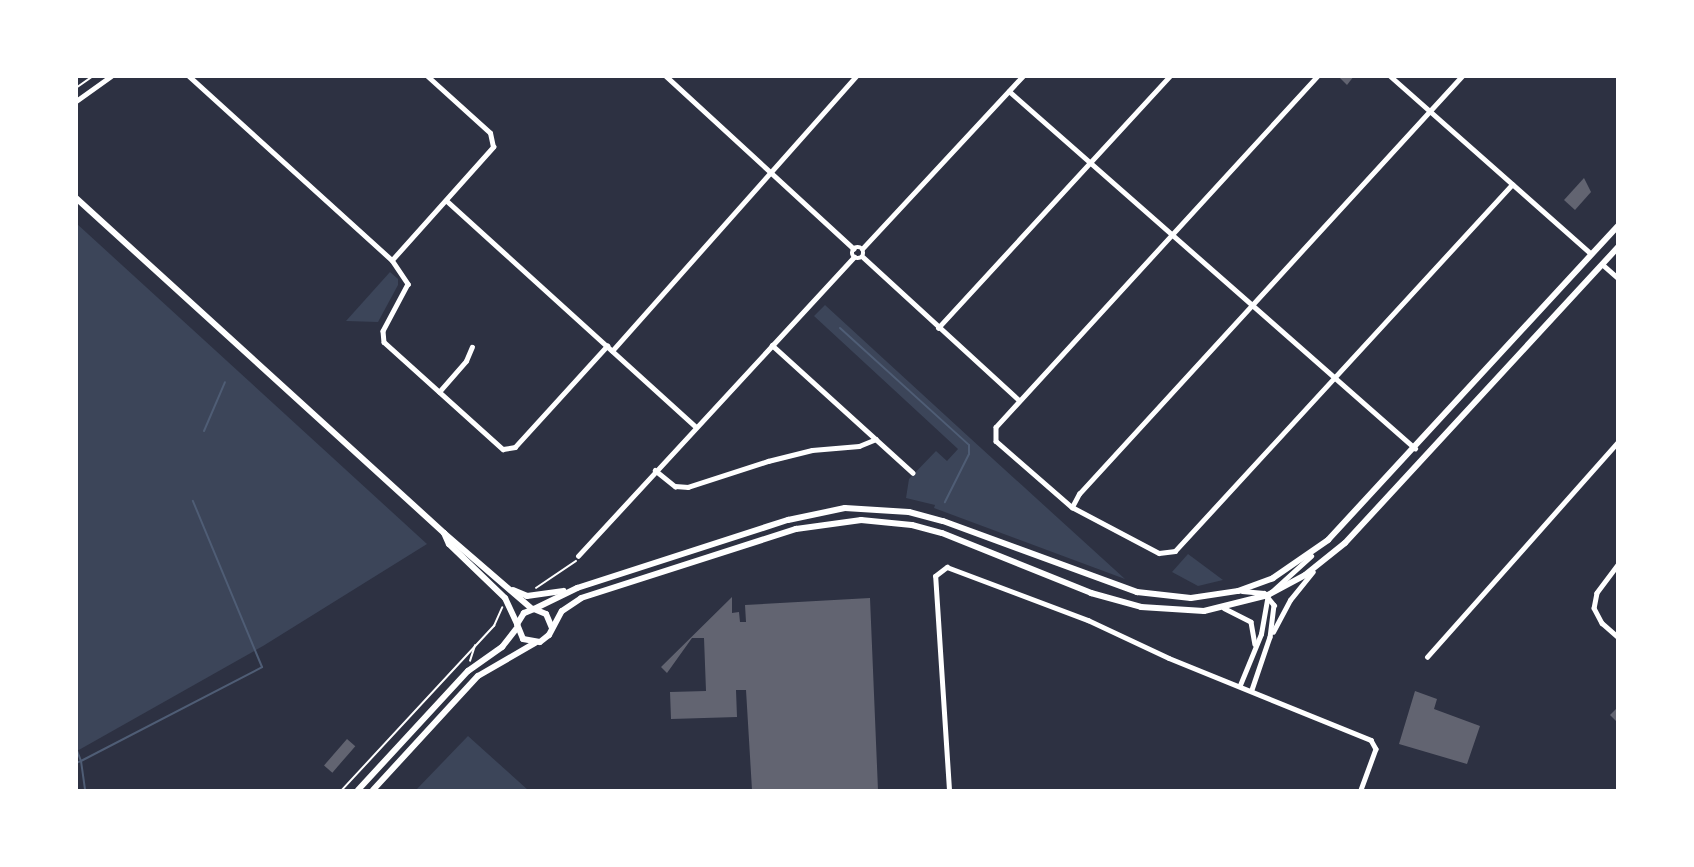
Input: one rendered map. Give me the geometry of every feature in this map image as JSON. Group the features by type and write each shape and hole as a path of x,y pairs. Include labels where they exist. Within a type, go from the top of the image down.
{"main road":[{"path":"76,198 444,534 533,609 546,614 552,628"},
{"path":"358,790 468,671 502,647 517,626 520,616 578,588 788,520 845,508 909,512 943,521 1137,592 1191,598 1238,591 1273,578 1311,556 1415,448 1617,226"},
{"path":"373,790 478,676 546,638 562,610 581,598 796,530 861,520 912,525 942,533 1091,593 1141,608 1183,612 1224,608 1268,595 1321,564 1425,456 1617,247"},
{"path":"1591,254 1602,264"},
{"path":"1415,448 1425,456"},
{"path":"444,534 449,544 505,598 523,639 535,643"},
{"path":"504,586 527,596 578,588"}],"street":[{"path":"76,101 111,76"},
{"path":"189,76 392,260 407,279 382,338 500,447 512,449 607,346"},
{"path":"392,260 447,201 494,144 490,133 427,76"},
{"path":"666,76 854,249 862,249"},
{"path":"845,76 851,82"},
{"path":"612,351 856,76"},
{"path":"862,257 862,249 1023,76"},
{"path":"938,328 1170,76"},
{"path":"1318,76 1019,400 993,434 996,441 1072,507 1169,554 1512,184"},
{"path":"1390,76 1591,254"},
{"path":"1072,507 1462,76"},
{"path":"1009,91 1415,448"},
{"path":"447,201 695,426"},
{"path":"578,556 695,426 854,257 854,249"},
{"path":"854,257 862,257 1019,400"},
{"path":"1602,264 1617,278"},
{"path":"772,345 913,473"},
{"path":"439,392 466,361 472,347"},
{"path":"655,470 675,486 688,487 768,461 817,449 855,447 876,440"},
{"path":"1427,657 1617,442"},
{"path":"1239,685 1256,650 1268,595 1311,556"},
{"path":"1252,690 1270,637 1290,600 1321,564"},
{"path":"1617,565 1597,593 1594,608 1602,623 1617,637"},
{"path":"949,790 935,576 947,567 1088,620 1371,740 1376,749 1361,790"},
{"path":"1238,591 1268,595"},
{"path":"1268,595 1274,611 1270,637"},
{"path":"1224,608 1251,622 1256,650"}],"path":[{"path":"76,88 93,76"},
{"path":"530,591 566,571 578,556"},
{"path":"342,790 501,616 500,601"},
{"path":"468,671 475,644"}],"shaded area":[{"path":"76,223 427,544 263,646 77,751"},
{"path":"390,272 398,279 398,285 378,322 346,321"},
{"path":"825,305 1125,579 934,508 935,505 906,498 909,479 936,451 947,461 958,449 814,316"},
{"path":"1188,554 1223,580 1198,586 1172,572"},
{"path":"468,736 528,790 416,790"}],"building":[{"path":"1338,76 1354,76 1347,85"},
{"path":"1584,178 1591,192 1575,210 1564,200"},
{"path":"732,597 732,613 739,612 740,622 746,622 745,605 870,598 878,790 752,790 746,690 736,690 737,717 671,719 670,692 706,691 704,638 692,638 667,673 661,667"},
{"path":"1415,691 1437,699 1434,709 1480,726 1467,764 1399,744"},
{"path":"1618,707 1618,723 1610,715"},
{"path":"347,739 355,746 332,773 324,765"}],"waterway":[{"path":"840,328 969,445 969,454 945,502"},
{"path":"204,431 225,382"},
{"path":"76,748 81,761 262,667 193,501"},
{"path":"76,763 81,761 85,790"}]}
